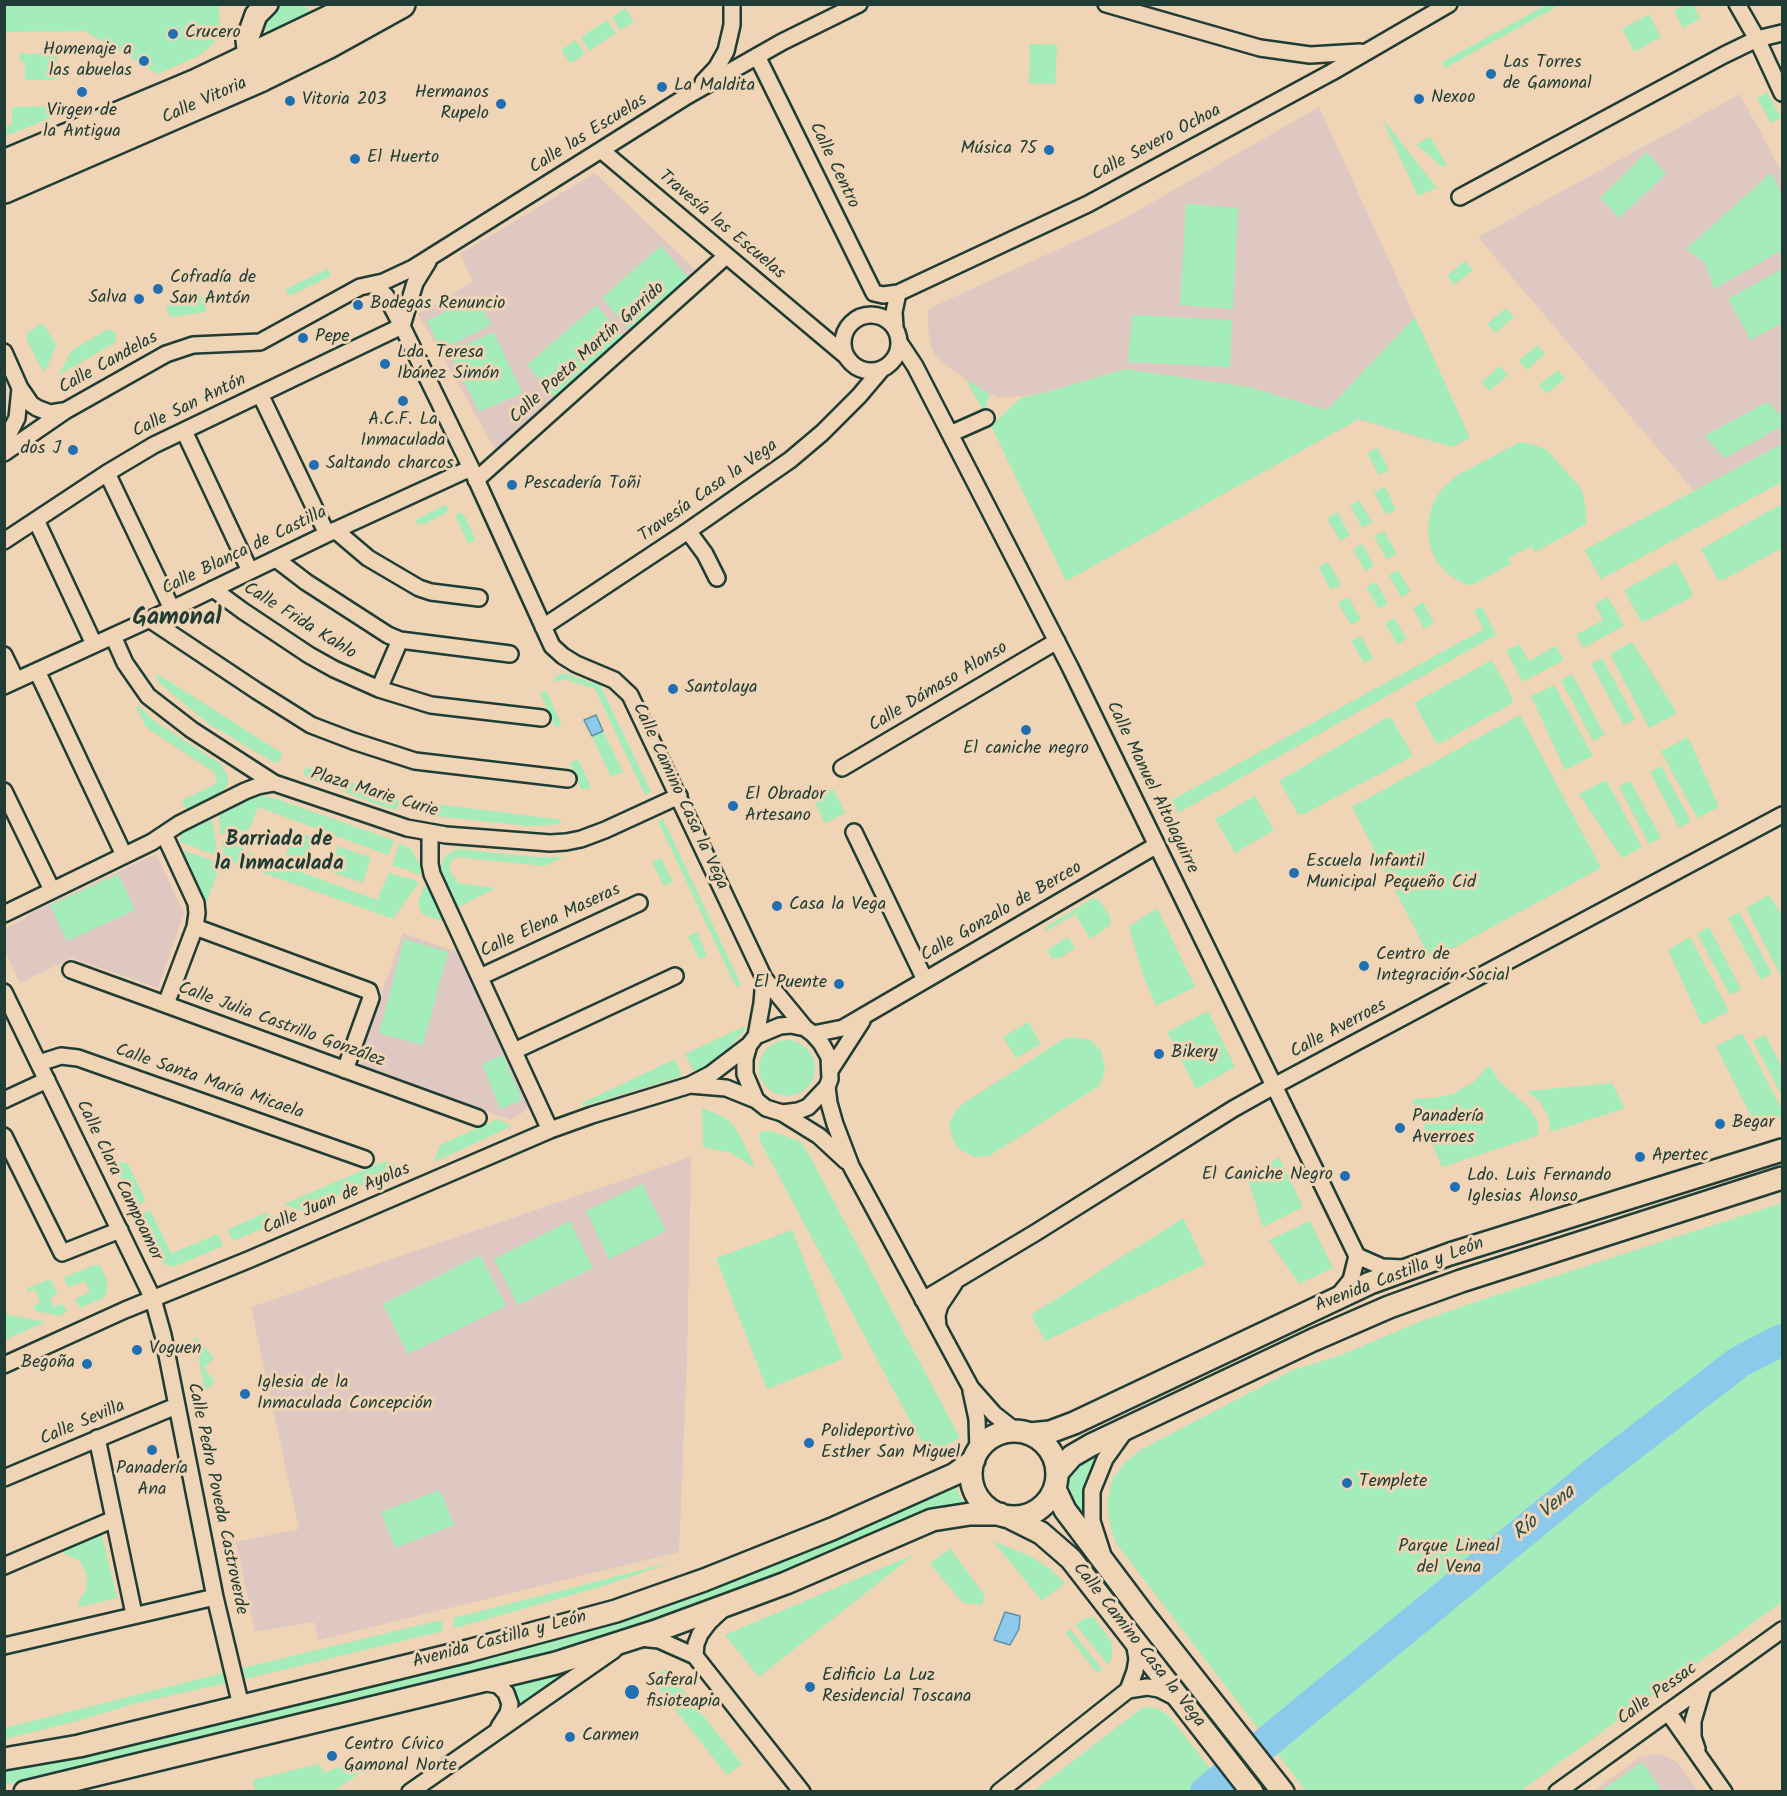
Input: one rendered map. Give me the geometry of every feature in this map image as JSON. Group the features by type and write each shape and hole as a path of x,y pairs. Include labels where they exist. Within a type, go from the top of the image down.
{"highway":[{"name":"Calle Vitoria","path":"4,164 255,68 327,45 402,4"},
{"name":"Calle Vitoria","path":"4,189 255,68 351,6"}],"main road":[{"path":"250,4 250,31"},
{"path":"255,68 248,40 256,15 267,4"},
{"name":"Avenida Castilla y León","path":"1023,1433 1050,1432 1074,1423 1336,1299 1414,1267 1782,1150"},
{"name":"Avenida Castilla y León","path":"1056,1481 1072,1456 1313,1340 1389,1307 1461,1281 1782,1178"},
{"path":"1005,1433 1023,1433 1045,1444 1053,1457 1056,1481 1048,1501 1036,1511 1028,1515 1005,1516 986,1506 975,1491 972,1472 976,1455 992,1438 1005,1433"},
{"name":"Avenida Castilla y León","path":"4,1759 79,1746 543,1632 616,1611 832,1529 955,1474 976,1455"},
{"name":"Calle Camino Casa la Vega","path":"1056,1481 1065,1510 1144,1615 1283,1791"},
{"name":"Avenida Castilla y León","path":"25,1791 556,1663 732,1603 932,1520 970,1514 1005,1516"},
{"name":"Calle Camino Casa la Vega","path":"1005,1516 1041,1533 1071,1559 1252,1791"}],"street":[{"path":"687,96 708,77 726,51 731,35 732,4"},
{"name":"Calle las Escuelas","path":"374,285 430,260 687,96 757,56 859,4"},
{"path":"1106,4 1255,47 1320,55 1366,52"},
{"name":"Calle Severo Ochoa","path":"874,293 883,295 898,293 1088,204 1328,75 1449,4"},
{"path":"1737,4 1757,39 1782,93"},
{"path":"1460,197 1757,39 1782,33"},
{"path":"1287,52 1328,75"},
{"name":"Calle Centro","path":"757,56 874,293"},
{"name":"Calle Vitoria","path":"4,173 50,153 69,138"},
{"name":"Travesía las Escuelas","path":"601,150 851,361"},
{"name":"Calle Poeta Martín Garrido","path":"473,474 726,256"},
{"path":"402,326 415,283 430,260"},
{"name":"Calle Camino Casa la Vega","path":"374,285 386,296 402,326 552,646 563,656 614,680 630,694 764,978 809,1031"},
{"name":"Calle Candelas","path":"4,453 65,411 176,350 193,345 260,342 360,287 374,285"},
{"path":"815,332 825,335 834,334 848,326 863,316 872,305 874,293"},
{"path":"885,367 898,352 900,342 895,327 894,312 898,293"},
{"path":"863,316 881,316 895,327"},
{"name":"Calle San Antón","path":"4,541 139,453 402,326"},
{"path":"848,326 843,343 860,378 859,396"},
{"name":"Calle Manuel Altolaguirre","path":"900,342 915,366 1056,641 1357,1256"},
{"path":"4,352 20,388 37,408 50,413 65,411"},
{"path":"851,361 863,370 872,372 907,363 915,366"},
{"name":"Travesía Casa la Vega","path":"543,627 790,460 822,433 885,367"},
{"path":"4,444 17,418 20,388"},
{"path":"260,394 331,532 368,558 418,588 431,592 479,598"},
{"path":"950,434 986,418"},
{"path":"184,431 250,571"},
{"path":"107,473 172,609"},
{"name":"Calle Blanca de Castilla","path":"10,683 172,609 331,532 473,474"},
{"path":"36,520 94,644"},
{"path":"688,531 705,554 717,578"},
{"path":"276,559 306,582 388,635 400,640 510,654"},
{"name":"Calle Frida Kahlo","path":"213,589 326,664 379,689 431,705 542,718"},
{"path":"149,619 311,725 415,761 568,779"},
{"name":"Plaza Marie Curie","path":"113,636 125,663 148,696 192,730 274,783 384,821 430,833 550,843 566,842 605,830 679,796"},
{"path":"379,689 400,640"},
{"name":"Calle Dámaso Alonso","path":"842,768 1056,641"},
{"path":"4,655 10,683"},
{"path":"37,671 124,855"},
{"path":"4,914 124,855 178,824 251,788 274,783"},
{"path":"4,791 52,891"},
{"name":"Calle Averroes","path":"923,1300 956,1282 1233,1109 1782,815"},
{"path":"854,832 925,980"},
{"path":"430,833 432,874 550,1130"},
{"path":"164,834 196,903 197,913 195,927 166,1004"},
{"name":"Calle Gonzalo de Berceo","path":"809,1031 843,1028 1157,845"},
{"name":"Calle Elena Maseras","path":"480,977 639,903"},
{"path":"195,927 369,991 371,998 345,1070"},
{"name":"Calle Julia Castrillo González","path":"71,970 478,1118"},
{"path":"514,1051 675,976"},
{"path":"764,978 762,1003 745,1059 745,1074 756,1100 766,1108 782,1113 819,1136 851,1166"},
{"name":"Calle Clara Campoamor","path":"4,992 153,1299"},
{"name":"Calle Gonzalo de Berceo","path":"831,1069 867,1015"},
{"path":"752,1040 780,1026 809,1031 825,1050 831,1069 827,1087 829,1103 851,1166 970,1388 977,1419 976,1455"},
{"name":"Calle Juan de Ayolas","path":"4,1365 550,1130 690,1085 711,1074 752,1040"},
{"name":"Calle Santa María Micaela","path":"39,1063 61,1056 78,1058 365,1159"},
{"path":"4,1100 47,1080"},
{"name":"Calle Juan de Ayolas","path":"690,1085 726,1088 756,1100"},
{"path":"782,1113 808,1107 827,1087"},
{"path":"4,1136 62,1254 120,1230"},
{"path":"1336,1299 1351,1280 1357,1256 1382,1267 1414,1267"},
{"name":"Calle Averroes","path":"938,1327 940,1305 956,1282"},
{"name":"Calle Pedro Poveda Castroverde","path":"153,1299 163,1335 215,1597 241,1706"},
{"path":"970,1388 994,1414 1023,1433"},
{"name":"Calle Sevilla","path":"4,1478 176,1406"},
{"name":"Calle Camino Casa la Vega","path":"1106,1564 1092,1521 1092,1491 1105,1459 1128,1428"},
{"path":"97,1438 134,1614"},
{"path":"4,1566 114,1519"},
{"path":"4,1646 215,1597"},
{"path":"695,1656 698,1638 703,1629 714,1616 732,1603"},
{"name":"Calle Pessac","path":"1557,1791 1782,1630"},
{"path":"1128,1690 1136,1671 1137,1659 1132,1637"},
{"path":"410,1791 630,1639 659,1640 695,1656 802,1791"},
{"path":"481,1682 498,1685 506,1694 510,1704 502,1723 489,1737"},
{"path":"999,1791 1128,1690 1147,1687 1159,1689 1182,1701"},
{"path":"1699,1755 1693,1721 1702,1687"},
{"path":"1668,1712 1724,1791"}],"shaded area":[{"path":"1740,94 1782,173 1782,444 1694,491 1478,237"},
{"path":"1319,107 1470,438 1452,447 1248,387 1125,369 1044,393 1001,398 966,380 936,357 931,347 928,329 928,309 1118,222"},
{"path":"595,173 701,275 498,454 418,314 473,282 460,254"},
{"path":"156,854 184,913 158,988 72,958 20,983 5,951 5,929 27,915"},
{"path":"403,933 457,952 531,1107 511,1120 362,1066 358,1059"},
{"path":"691,1157 687,1359 679,1552 319,1640 314,1622 255,1632 236,1542 299,1529 251,1307"},
{"path":"1654,1754 1663,1755 1677,1762 1698,1791 1593,1792 1639,1758"}],"green space":[{"path":"1548,4 1560,5 1445,68 1442,62"},
{"path":"1686,4 1693,5 1700,19 1683,28 1674,11"},
{"path":"4,5 219,5 220,34 211,46 198,56 158,74 85,31 5,32"},
{"path":"284,5 300,5 307,8 313,15 268,36 265,23 270,12"},
{"path":"625,8 634,22 620,30 612,17"},
{"path":"1649,14 1661,37 1634,52 1622,29"},
{"path":"607,20 616,33 589,51 581,37"},
{"path":"576,40 585,54 570,63 561,50"},
{"path":"1030,44 1057,45 1055,84 1029,83"},
{"path":"57,53 57,80 25,80 25,62 20,62 19,54"},
{"path":"1767,92 1781,118 1771,123 1757,98"},
{"path":"83,106 5,136 5,126 12,125 12,107"},
{"path":"1381,117 1437,188 1418,196"},
{"path":"1430,137 1447,165 1442,167 1416,144"},
{"path":"1647,152 1666,174 1619,218 1600,198"},
{"path":"1771,173 1782,194 1782,250 1714,289 1705,263 1686,249"},
{"path":"1186,204 1238,208 1233,309 1180,305"},
{"path":"661,246 690,279 630,331 602,298"},
{"path":"1465,261 1473,270 1454,285 1447,276"},
{"path":"328,269 331,276 289,296 286,289"},
{"path":"1782,269 1782,323 1751,340 1728,299"},
{"path":"196,290 205,300 207,306 205,312 170,316 166,309 167,306"},
{"path":"476,296 491,325 441,350 427,321"},
{"path":"596,305 624,337 555,397 527,365"},
{"path":"1506,308 1514,317 1495,333 1487,324"},
{"path":"1132,315 1232,320 1230,367 1128,362"},
{"path":"1415,317 1470,438 1452,447 1359,419 1066,581 991,426 1022,397 1044,393 1125,369 1248,387 1327,410"},
{"path":"41,324 45,326 56,345 43,372 26,338 27,333"},
{"path":"108,329 116,333 116,342 59,375 71,351"},
{"path":"494,332 522,393 479,412 450,352"},
{"path":"1537,345 1545,354 1527,370 1519,361"},
{"path":"1500,366 1508,375 1489,391 1482,382"},
{"path":"1558,370 1565,379 1546,394 1539,385"},
{"path":"966,380 990,394 984,412"},
{"path":"1767,402 1782,416 1782,426 1725,458 1704,436"},
{"path":"1520,442 1547,450 1579,486 1586,509 1586,524 1535,552 1531,546 1509,558 1511,564 1474,584 1467,585 1449,575 1437,562 1431,549 1428,535 1433,503 1441,490 1456,476"},
{"path":"1782,444 1782,482 1601,579 1584,550"},
{"path":"1377,448 1389,470 1379,475 1367,453"},
{"path":"1385,487 1396,509 1386,515 1374,492"},
{"path":"1359,500 1372,522 1363,528 1350,506"},
{"path":"1782,504 1782,548 1725,579 1717,578 1701,549"},
{"path":"445,505 449,508 446,513 422,525 415,522 417,519"},
{"path":"459,512 464,515 476,541 468,543 456,517"},
{"path":"1337,512 1350,535 1340,541 1327,518"},
{"path":"1384,531 1397,554 1387,559 1374,536"},
{"path":"1362,544 1374,566 1365,571 1353,549"},
{"path":"1328,562 1341,584 1331,590 1318,567"},
{"path":"1676,562 1692,591 1692,597 1641,621 1624,590"},
{"path":"1398,570 1411,592 1401,597 1389,575"},
{"path":"1376,582 1388,604 1379,609 1366,587"},
{"path":"1348,597 1361,619 1351,625 1338,603"},
{"path":"1608,597 1624,626 1583,648 1576,635 1603,620 1595,604"},
{"path":"1423,602 1434,623 1424,629 1413,608"},
{"path":"1482,607 1496,635 1178,813 1172,800 1484,629 1474,610"},
{"path":"1394,618 1407,639 1397,644 1385,623"},
{"path":"1361,636 1373,658 1364,663 1351,641"},
{"path":"1632,642 1676,711 1676,714 1649,728 1610,654"},
{"path":"1519,644 1529,661 1556,646 1564,660 1523,682 1506,651"},
{"path":"1602,658 1635,719 1624,725 1591,664"},
{"path":"1492,660 1513,699 1511,704 1439,744 1435,741 1414,703"},
{"path":"156,673 282,753 278,763 209,724 163,686 158,681"},
{"path":"564,673 600,685 651,792 645,795 595,689 564,679 556,682 554,677"},
{"path":"1572,674 1605,735 1593,741 1561,680"},
{"path":"1554,685 1593,756 1565,770 1531,696"},
{"path":"546,690 561,723 560,727 555,726 540,693"},
{"path":"138,705 154,721 221,764 228,777 228,783 223,792 186,810 182,800 214,785 217,779 214,772 146,727 136,706"},
{"path":"1520,715 1601,868 1431,960 1352,807"},
{"path":"1390,716 1412,754 1411,757 1304,814 1298,814 1279,781"},
{"path":"603,731 623,772 611,777 592,736"},
{"path":"1688,737 1719,807 1697,818 1661,751"},
{"path":"578,759 590,789 581,789 570,763"},
{"path":"1661,766 1691,821 1679,828 1650,772"},
{"path":"306,767 398,799 397,809 373,803 305,776 303,775"},
{"path":"1606,780 1642,847 1622,858 1579,794"},
{"path":"1630,780 1661,838 1649,844 1619,787"},
{"path":"833,789 845,813 825,823 813,799"},
{"path":"258,796 271,797 393,840 394,843 388,855 258,807 249,830 220,833 219,814"},
{"path":"1255,796 1274,830 1235,853 1215,819"},
{"path":"419,802 560,819 561,824 527,826 418,814 416,806"},
{"path":"212,819 218,856 180,842 181,835 185,831"},
{"path":"663,819 741,985 736,987 658,821"},
{"path":"294,831 313,837 304,863 286,856"},
{"path":"246,836 243,851 377,900 389,873 417,881 418,884 393,919 224,859 222,841"},
{"path":"401,844 411,849 421,867 421,875 392,865"},
{"path":"338,846 371,858 363,883 329,871"},
{"path":"458,849 536,857 564,857 544,866 456,857 449,869 458,883 496,888 458,907 442,872 442,866 445,856"},
{"path":"185,851 220,865 207,902 183,853"},
{"path":"661,858 673,882 664,886 652,862"},
{"path":"118,874 135,910 67,941 50,905"},
{"path":"424,886 428,887 443,920 422,914 418,902"},
{"path":"1769,895 1782,916 1782,978 1746,908"},
{"path":"1093,898 1099,900 1111,922 1109,926 1090,939 1075,914 1046,931 1044,928"},
{"path":"1157,908 1195,987 1156,1006 1143,975 1129,927"},
{"path":"1739,912 1772,974 1761,980 1728,918"},
{"path":"1709,927 1741,989 1730,995 1697,933"},
{"path":"697,932 707,956 699,959 688,936"},
{"path":"1068,937 1075,948 1060,958 1052,958 1047,950"},
{"path":"1690,937 1729,1011 1702,1025 1668,950"},
{"path":"404,939 448,952 423,1045 379,1033"},
{"path":"1208,1011 1235,1067 1196,1089 1167,1032"},
{"path":"1028,1022 1041,1044 1016,1058 1003,1037"},
{"path":"743,1027 746,1029 721,1057 694,1072 685,1054"},
{"path":"1742,1033 1782,1110 1782,1117 1756,1126 1716,1046"},
{"path":"1765,1035 1782,1067 1782,1096 1753,1041"},
{"path":"1071,1037 1090,1040 1101,1051 1105,1067 1099,1086 989,1156 975,1157 960,1150 953,1140 949,1123 961,1105 1062,1040"},
{"path":"782,1040 792,1040 807,1048 813,1057 815,1068 813,1079 807,1088 792,1096 782,1096 771,1091 764,1084 759,1073 759,1063 764,1052 771,1045"},
{"path":"503,1055 522,1100 500,1109 482,1064"},
{"path":"675,1059 682,1076 584,1106 582,1103"},
{"path":"1489,1065 1498,1080 1528,1107 1537,1120 1539,1135 1442,1167 1412,1099 1453,1094 1475,1081"},
{"path":"1612,1083 1625,1108 1551,1132 1548,1116 1539,1101 1527,1091"},
{"path":"702,1108 724,1117 733,1125 755,1168 731,1153 703,1147"},
{"path":"497,1119 512,1126 434,1162 440,1145"},
{"path":"762,1131 771,1131 801,1142 960,1438 928,1454 761,1143 759,1136"},
{"path":"1279,1157 1303,1207 1263,1227 1247,1177"},
{"path":"112,1160 128,1164 146,1201 135,1206"},
{"path":"385,1161 404,1167 301,1211 284,1204"},
{"path":"642,1184 666,1231 609,1259 586,1211"},
{"name":"Parque Lineal del Vena","path":"1782,1203 1782,1602 1520,1791 1306,1791 1116,1543 1107,1505 1112,1480 1126,1461 1142,1449 1293,1370 1341,1355 1421,1321 1484,1299"},
{"path":"150,1210 172,1253 218,1234 223,1246 175,1266 168,1266 162,1262 139,1215"},
{"path":"265,1213 282,1220 233,1241 227,1230"},
{"path":"1183,1218 1205,1264 1045,1341 1031,1315"},
{"path":"570,1221 593,1268 518,1305 494,1259"},
{"path":"1310,1221 1333,1268 1299,1284 1269,1240"},
{"path":"792,1230 843,1359 767,1389 716,1258"},
{"path":"480,1255 506,1306 408,1354 383,1304"},
{"path":"99,1265 107,1280 107,1292 103,1298 80,1308 75,1299 90,1292 85,1281 68,1287 64,1277"},
{"path":"50,1279 58,1294 50,1298 54,1307 63,1304 67,1312 59,1316 36,1311 33,1306 40,1303 35,1289 27,1292 26,1289"},
{"path":"5,1314 45,1322 5,1340"},
{"path":"194,1335 214,1358 204,1368 215,1382 205,1391"},
{"path":"1100,1453 1087,1476 1082,1513 1069,1496 1070,1474 1085,1461"},
{"path":"958,1484 959,1496 965,1502 927,1511 764,1581 584,1643 508,1664 5,1785 4,1772 546,1641 622,1616"},
{"path":"440,1490 454,1525 395,1548 381,1512"},
{"path":"101,1532 117,1598 79,1607 78,1602 86,1590 87,1575 80,1561 65,1554 63,1548"},
{"path":"993,1541 1030,1556 1050,1569 1065,1583 1042,1601"},
{"path":"950,1548 985,1596 982,1605 963,1603 930,1564"},
{"path":"915,1554 759,1677 725,1635"},
{"path":"673,1562 603,1586 455,1628 453,1618"},
{"path":"1093,1617 1112,1645 1112,1657 1108,1665 1076,1625 1083,1619"},
{"path":"441,1620 443,1631 245,1679 243,1668"},
{"path":"1070,1629 1102,1669 1097,1673 1066,1633"},
{"path":"590,1661 519,1709 513,1684"},
{"path":"666,1669 742,1764 727,1775 650,1678"},
{"path":"223,1673 226,1683 133,1704 5,1739 5,1728"},
{"path":"1149,1707 1168,1715 1228,1791 1034,1791 1142,1708"},
{"path":"377,1761 334,1791 255,1791 253,1780 318,1764 325,1773 336,1768"},
{"path":"1642,1762 1662,1791 1601,1791"}],"water":[{"path":"596,715 603,731 592,736 584,720"},
{"path":"1005,1612 1020,1616 1019,1629 1010,1645 994,1640"}],"waterway":[{"name":"Río Vena","path":"1206,1792 1594,1474 1739,1362 1782,1340"}],"place":[{"name":"Crucero","path":"173,34"},
{"name":"Homenaje a las abuelas","path":"144,61"},
{"name":"Las Torres de Gamonal","path":"1491,74"},
{"name":"La Maldita","path":"662,87"},
{"name":"Virgen de la Antigua","path":"82,92"},
{"name":"Nexoo","path":"1419,99"},
{"name":"Vitoria 203","path":"290,101"},
{"name":"Hermanos Rupelo","path":"501,104"},
{"name":"Música 75","path":"1049,150"},
{"name":"El Huerto","path":"355,159"},
{"name":"Cofradía de San Antón","path":"158,289"},
{"name":"Salva","path":"139,299"},
{"name":"Bodegas Renuncio","path":"358,305"},
{"name":"Pepe","path":"303,338"},
{"name":"Lda. Teresa Ibánez Simón","path":"385,364"},
{"name":"A.C.F. La Inmaculada","path":"403,401"},
{"name":"dos J","path":"73,450"},
{"name":"Saltando charcos","path":"314,465"},
{"name":"Pescadería Toñi","path":"512,485"},
{"name":"Santolaya","path":"673,689"},
{"name":"El caniche negro","path":"1026,730"},
{"name":"El Obrador Artesano","path":"733,806"},
{"name":"Escuela Infantil Municipal Pequeño Cid","path":"1294,873"},
{"name":"Casa la Vega","path":"777,906"},
{"name":"Centro de Integración Social","path":"1364,966"},
{"name":"El Puente","path":"839,984"},
{"name":"Bikery","path":"1159,1054"},
{"name":"Begar","path":"1720,1124"},
{"name":"Panadería Averroes","path":"1400,1128"},
{"name":"Apertec","path":"1640,1157"},
{"name":"El Caniche Negro","path":"1345,1176"},
{"name":"Ldo. Luis Fernando Iglesias Alonso","path":"1455,1187"},
{"name":"Voguen","path":"137,1350"},
{"name":"Begoña","path":"87,1364"},
{"name":"Iglesia de la Inmaculada Concepción","path":"245,1394"},
{"name":"Polideportivo Esther San Miguel","path":"809,1443"},
{"name":"Panadería Ana","path":"152,1450"},
{"name":"Templete","path":"1347,1483"},
{"name":"Edificio La Luz Residencial Toscana","path":"810,1687"},
{"name":"Saferal fisioteapia","path":"632,1692"},
{"name":"Carmen","path":"570,1737"},
{"name":"Centro Cívico Gamonal Norte","path":"332,1756"}],"district":[{"name":"Gamonal","path":"177,620"},
{"name":"Barriada de la Inmaculada","path":"279,853"}]}
